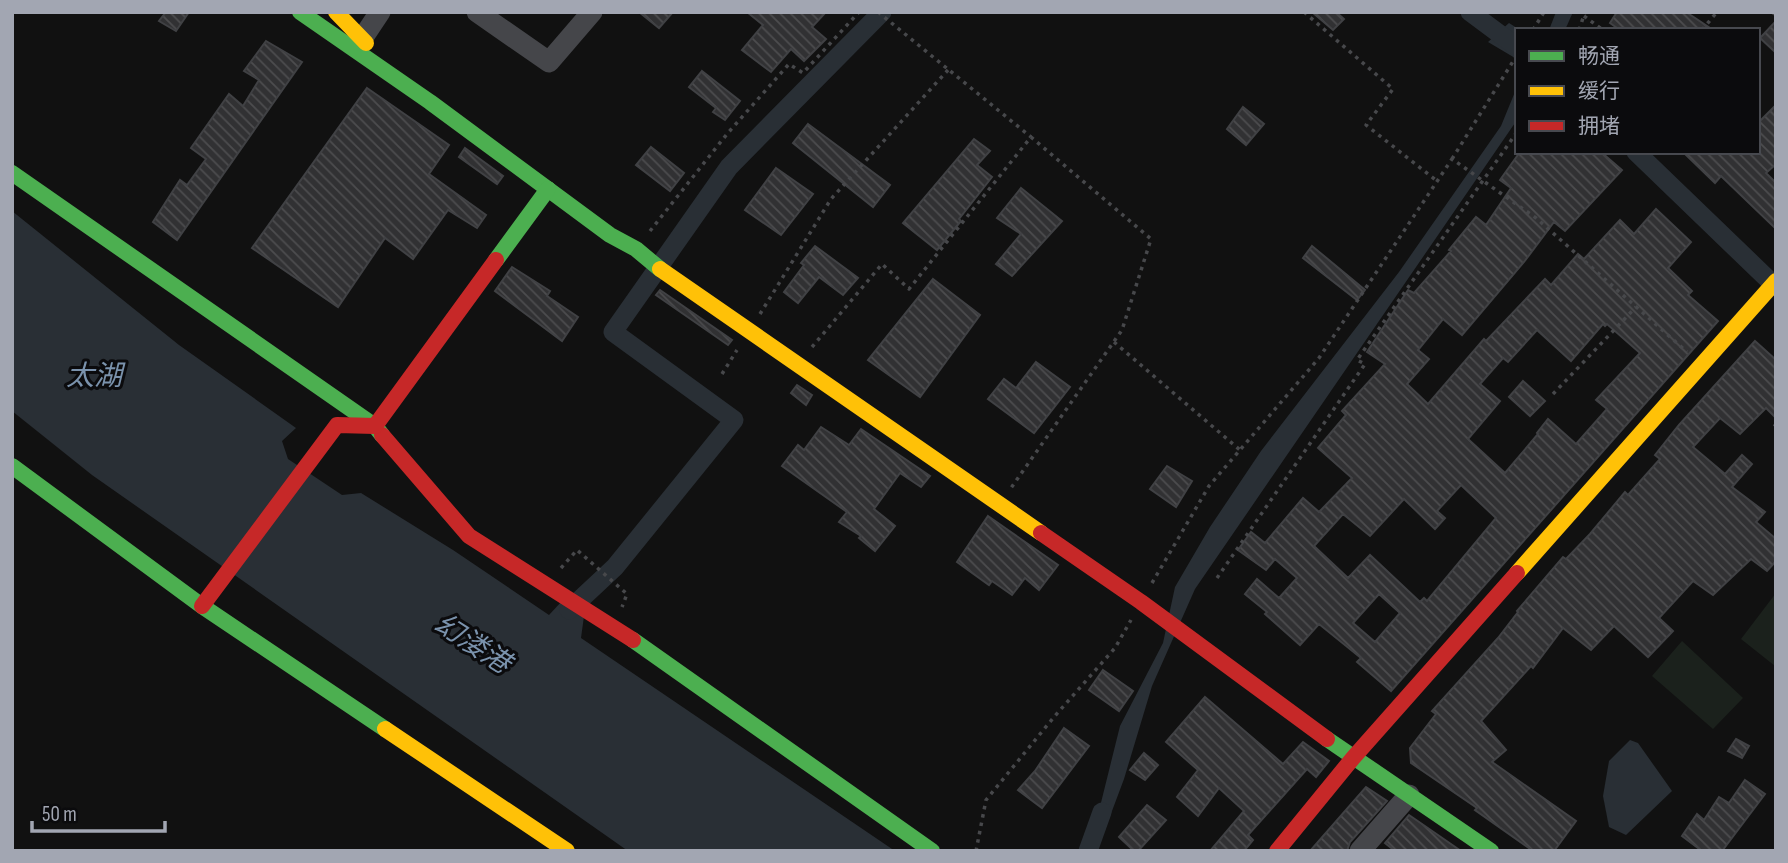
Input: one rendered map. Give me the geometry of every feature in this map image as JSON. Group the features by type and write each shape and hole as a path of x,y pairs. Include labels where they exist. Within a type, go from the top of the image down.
{"street":[{"path":"300,12 430,102 610,235 636,249 673,279 1174,625 1353,758 1491,851"},
{"path":"336,12 384,62 430,102"},
{"path":"362,39 380,12"},
{"path":"477,12 549,62 592,12"},
{"path":"12,173 374,426 469,536 614,627 932,851"},
{"path":"374,426 548,189"},
{"path":"1278,851 1353,758 1776,281"},
{"path":"202,606 337,425 374,426"},
{"path":"12,466 202,606 567,851"},
{"path":"1360,851 1409,795"}],"path":[{"path":"636,249 727,134 789,64 803,73 859,12"},
{"path":"878,12 1151,239 1122,330 1000,505"},
{"path":"1304,12 1394,89 1366,125 1437,181"},
{"path":"1534,28 1544,12"},
{"path":"1704,28 1717,12"},
{"path":"1585,14 1601,28"},
{"path":"976,851 986,800 1115,648 1209,486 1319,358 1452,159 1515,58"},
{"path":"722,374 831,199 948,70"},
{"path":"1217,578 1365,364 1357,360 1515,135"},
{"path":"797,364 882,264 909,289 1031,137"},
{"path":"1452,159 1536,218 1702,365"},
{"path":"1553,394 1636,307"},
{"path":"1114,342 1240,450"},
{"path":"545,584 578,550 627,594 614,627"}],"shaded area":[{"path":"1776,593 1776,666 1775,666 1741,639"},
{"path":"1682,641 1743,698 1713,729 1652,676"}],"water":[{"path":"1556,12 1573,12 1566,28 1550,28"},
{"path":"1509,23 1517,28 1515,58 1488,42"},
{"path":"1515,92 1515,123 1195,589 1152,686 1124,779 1097,851 1089,851 1120,726 1163,643 1175,587 1210,527 1261,451 1399,272 1501,126"},
{"path":"12,211 179,345 296,428 282,441 288,459 342,495 361,493 453,550 549,615 562,601 584,616 581,638 895,851 628,851 92,475 12,411"},
{"path":"1630,740 1638,743 1672,791 1626,835 1609,827 1603,796 1609,761"}],"building":[{"path":"166,12 189,12 176,31 159,21"},
{"path":"639,12 673,12 659,28"},
{"path":"747,12 826,12 812,27 826,39 804,61 791,49 771,72 742,50 763,25"},
{"path":"1312,12 1336,12 1344,19 1333,30"},
{"path":"1617,12 1686,12 1710,28 1617,28 1610,23"},
{"path":"1776,21 1776,53 1760,38"},
{"path":"266,41 302,62 177,240 153,222 180,180 187,185 206,159 191,148 229,94 243,106 259,80 244,71"},
{"path":"702,71 740,101 725,120 713,112 716,108 689,87"},
{"path":"367,88 449,145 429,174 486,215 477,228 448,210 413,259 385,238 338,307 252,248"},
{"path":"1776,105 1776,164 1766,173 1776,183 1776,229 1721,176 1715,183 1685,154 1760,154 1760,121"},
{"path":"1243,107 1264,124 1246,145 1227,129"},
{"path":"808,124 890,185 873,207 793,143"},
{"path":"974,139 990,151 977,165 992,177 937,250 903,223"},
{"path":"651,147 684,173 670,191 636,165"},
{"path":"465,148 503,176 497,184 459,157"},
{"path":"1519,154 1603,154 1622,170 1565,231 1554,222 1462,335 1443,319 1418,350 1429,359 1407,384 1428,404 1484,339 1486,341 1545,279 1551,285 1578,254 1584,259 1620,220 1634,234 1656,209 1691,242 1668,268 1692,291 1688,295 1718,321 1391,691 1357,662 1361,658 1319,624 1300,645 1265,614 1267,612 1245,594 1257,579 1279,598 1297,578 1275,559 1266,570 1238,550 1251,532 1265,543 1303,498 1319,512 1352,478 1318,448 1346,415 1342,411 1385,364 1367,352 1408,290 1414,293 1451,251 1449,250 1476,217 1486,225 1511,188 1500,180","holes":["1603,324 1607,324 1640,353 1596,400 1607,409 1576,444 1548,419 1505,473 1468,439 1500,401 1480,384 1503,358 1508,362 1537,330 1571,361","1461,485 1496,518 1427,601 1424,598 1420,602 1370,555 1348,578 1314,546 1343,514 1370,536 1404,499 1435,529 1445,518 1437,511","1379,594 1400,613 1375,642 1353,623"]},
{"path":"776,168 813,194 781,235 745,210"},
{"path":"1021,188 1062,221 1012,276 996,264 1021,234 997,218"},
{"path":"815,246 858,278 843,295 819,277 798,303 784,292 804,265 801,263"},
{"path":"1312,246 1365,290 1357,300 1303,258"},
{"path":"512,267 550,291 547,296 578,317 562,341 495,291"},
{"path":"933,279 980,315 920,397 868,360"},
{"path":"660,290 732,340 728,345 656,295"},
{"path":"1755,341 1776,360 1776,418 1766,408 1740,434 1720,418 1693,447 1725,474 1742,455 1752,464 1732,487 1765,512 1756,522 1776,539 1776,561 1767,571 1751,559 1713,595 1693,581 1659,618 1673,631 1648,657 1614,626 1591,650 1563,628 1533,668 1531,666 1481,721 1506,750 1492,762 1576,821 1554,851 1533,851 1475,810 1477,808 1411,763 1410,748 1436,714 1432,711 1498,638 1563,557 1566,559 1625,492 1628,495 1660,459 1655,455 1679,425"},
{"path":"1036,362 1070,387 1034,433 988,399 1004,379 1016,388"},
{"path":"1523,381 1545,401 1530,416 1509,397"},
{"path":"797,385 812,395 806,405 791,393"},
{"path":"821,427 849,445 861,429 930,476 921,487 900,473 874,509 895,526 875,551 859,538 861,536 839,522 847,512 782,466 798,445 804,450"},
{"path":"1167,466 1192,481 1176,507 1150,489"},
{"path":"988,516 1058,565 1039,590 1025,578 1012,595 992,581 989,585 957,562"},
{"path":"1103,670 1133,691 1119,711 1089,690"},
{"path":"1205,697 1283,764 1303,742 1329,761 1316,777 1307,769 1248,835 1253,840 1244,851 1210,851 1244,811 1219,788 1198,816 1177,797 1198,770 1166,742"},
{"path":"1064,728 1089,746 1042,808 1018,790 1035,771"},
{"path":"1736,739 1749,746 1742,758 1728,751"},
{"path":"1144,753 1158,765 1145,780 1130,770"},
{"path":"1745,780 1765,794 1722,851 1702,851 1682,836 1697,814 1704,820 1719,797 1729,803"},
{"path":"1366,787 1387,801 1350,842 1347,851 1310,851"},
{"path":"1147,805 1166,820 1138,851 1134,851 1119,837"},
{"path":"1409,815 1461,851 1395,851 1385,843"}],"waterway":[{"path":"569,610 615,567 734,420 613,332 729,167 882,12"},
{"path":"1470,12 1515,46"},
{"path":"1638,154 1776,287"},
{"path":"1088,851 1102,812"}],"traffic: fast":[{"path":"300,12 430,102 610,235 636,249 660,269"},
{"path":"12,173 375,426 382,435"},
{"path":"496,260 548,189"},
{"path":"12,466 202,606 385,729"},
{"path":"633,640 932,851"},
{"path":"1327,739 1491,851"}],"traffic: slow":[{"path":"336,12 366,43"},
{"path":"660,269 1041,533"},
{"path":"1517,573 1776,281"},
{"path":"385,729 567,851"}],"traffic: jam":[{"path":"202,606 337,425 375,426 496,260"},
{"path":"382,435 469,536 633,640"},
{"path":"1041,533 1141,602 1327,739"},
{"path":"1277,851 1353,758 1517,573"}],"water label":[{"name":"太湖","path":"94,376"},
{"name":"幻溇港","path":"472,644"}]}
